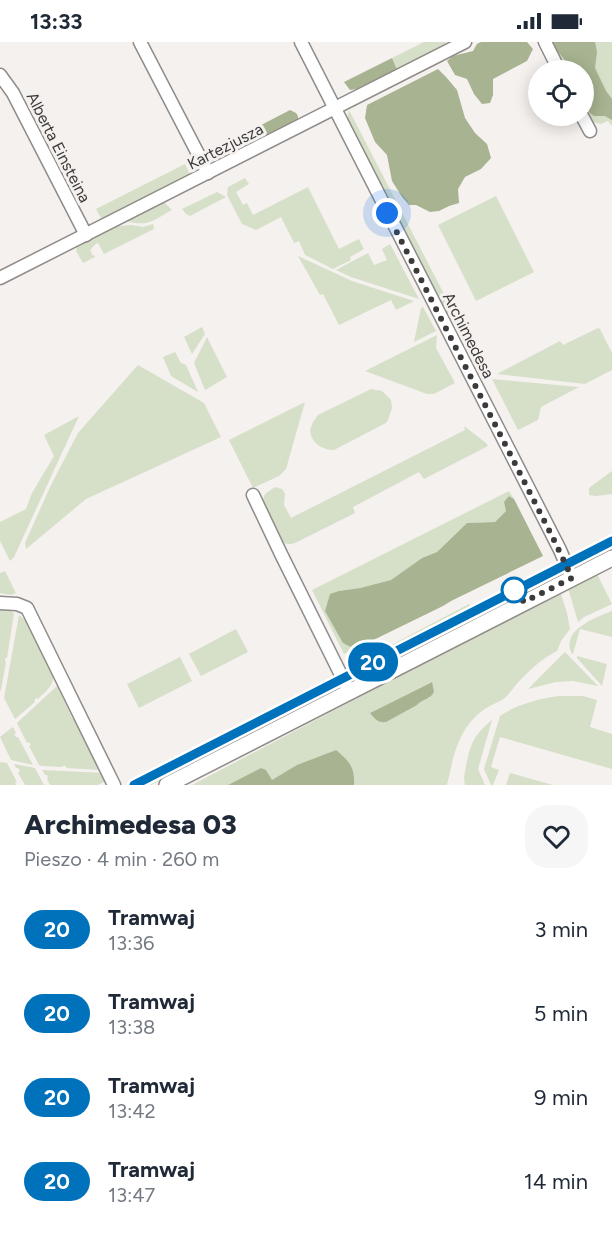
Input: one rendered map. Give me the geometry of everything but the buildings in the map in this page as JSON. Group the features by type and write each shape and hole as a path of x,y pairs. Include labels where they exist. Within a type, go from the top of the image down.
{"street":[{"path":"140,42 208,173"},
{"name":"Archimedesa","path":"301,42 560,550 572,578"},
{"name":"Kartezjusza","path":"0,278 464,42"},
{"path":"545,42 554,60"},
{"name":"Alberta Einsteina","path":"0,75 13,93 86,235"},
{"path":"587,126 590,131"},
{"path":"254,495 281,555 349,691"},
{"path":"167,785 612,558"},
{"path":"0,603 17,604 27,608 114,785"}],"green space":[{"path":"424,42 446,42 443,46 397,70 392,58"},
{"path":"481,42 527,42 533,49 527,61 493,79 493,95 490,103 482,104 467,79 455,75 447,61 453,56 473,51"},
{"path":"547,42 612,42 612,126 608,121 601,124 594,122 594,60 557,60"},
{"path":"550,42 595,42 597,52 595,68 612,99 612,120 605,116 594,116 594,60 564,59"},
{"path":"392,58 397,70 356,89 350,90 344,82"},
{"path":"438,69 457,90 465,118 475,133 487,144 491,158 481,169 465,177 458,189 459,203 430,212 416,205 409,205 402,197 392,181 387,155 375,142 365,118 367,105"},
{"path":"290,110 296,113 298,120 224,158 219,147"},
{"path":"349,110 460,325 449,318 347,120"},
{"path":"185,164 190,175 102,220 96,209"},
{"path":"245,178 249,184 236,192 243,205 247,203 253,215 308,187 339,249 359,239 364,249 350,257 351,260 333,269 305,255 299,241 294,243 281,217 256,230 242,224 227,195 228,187"},
{"path":"217,192 226,197 190,216 182,209"},
{"path":"496,196 534,272 476,301 438,225"},
{"path":"165,203 172,210 145,223 125,221"},
{"path":"153,224 154,229 104,254 98,243 96,244 90,250 95,257 83,263 76,251 77,247 118,226 143,227"},
{"path":"390,244 419,299 336,270 368,253 374,265 387,260 382,249"},
{"path":"298,256 352,281 414,301 396,310 391,300 339,325 323,294 320,295"},
{"path":"423,307 436,331 414,342 421,308"},
{"path":"202,327 205,334 192,354 184,337"},
{"path":"598,328 612,353 612,370 585,384 497,374 560,341 563,345"},
{"path":"437,335 436,348 455,383 434,394 427,394 365,371"},
{"path":"207,337 227,377 205,390 194,363"},
{"path":"175,352 181,363 186,365 198,392 171,376 163,357"},
{"path":"138,365 204,403 221,437 86,499 26,549 25,543 51,485 78,433"},
{"path":"492,379 579,387 541,407 538,420 518,430"},
{"path":"371,389 382,391 391,400 392,408 386,423 334,450 325,449 315,442 310,430 318,415"},
{"path":"305,402 286,469 279,476 253,488 229,440"},
{"path":"79,416 14,557 10,561 0,541 0,522 26,509 32,493 54,456 44,435"},
{"path":"464,426 488,446 424,479 419,472 353,507 355,513 295,543 287,544 279,540 262,502 265,494 275,487 282,489 285,494 284,505 291,518 465,430"},
{"path":"612,471 612,494 589,495 589,488"},
{"path":"509,491 514,499 509,496 506,511 495,522 467,523 437,552 422,558 391,580 339,591 343,643 354,649 344,654 312,590"},
{"path":"509,496 514,499 543,556 359,647 354,649 343,643 325,611 330,594 391,580 422,558 437,552 467,523 495,522 506,511 504,502"},
{"path":"5,571 16,593 11,595 0,593 0,573"},
{"path":"597,574 612,604 578,622 568,588"},
{"path":"559,592 561,594 570,629 557,651 529,671 506,697 485,709 467,726 458,745 447,785 354,785 354,778 336,750 298,765 272,781 266,770 261,768 228,785 192,785","holes":["431,682 434,692 429,698 370,713"]},
{"path":"505,599 507,603 360,679 350,676"},
{"path":"469,604 472,609 347,673 344,670"},
{"path":"0,610 9,610 14,613 0,691"},
{"path":"612,611 612,637 580,629 572,654 571,638 575,632 589,621"},
{"path":"19,615 26,621 53,678 46,691 15,719 4,698"},
{"path":"236,629 248,652 201,676 189,654"},
{"path":"565,652 598,686 573,681 556,682 528,689"},
{"path":"577,656 607,664 602,686 577,658"},
{"path":"180,657 192,681 139,708 127,684"},
{"path":"336,674 337,678 135,782 134,779"},
{"path":"432,682 434,692 430,696 386,722 377,720 370,713"},
{"path":"337,683 333,692 325,697 151,785 139,785"},
{"path":"57,686 72,718 80,723 101,770 39,765 29,746 31,745 27,743 17,723"},
{"path":"559,696 583,696 597,700 590,727 612,734 612,769 500,737 491,767 499,770 491,785 484,769 500,716 528,703"},
{"path":"492,720 478,769 485,785 465,785 465,773 471,746"},
{"path":"13,727 16,733 14,734 18,737 33,765 11,760 0,737"},
{"path":"336,750 350,765 354,785 228,785 261,768 266,770 272,780 297,765"},
{"path":"0,762 7,763 17,782 16,785 0,785"},
{"path":"14,764 35,768 44,785 25,785 18,773 20,771"},
{"path":"42,770 104,773 108,780 98,785 50,785 47,775"},
{"path":"510,773 553,785 506,785"}],"tram line":[{"path":"134,785 612,541"},
{"name":"20","path":"134,785 612,541"}],"route":[{"path":"387,213 572,578 524,602 514,590"}]}
